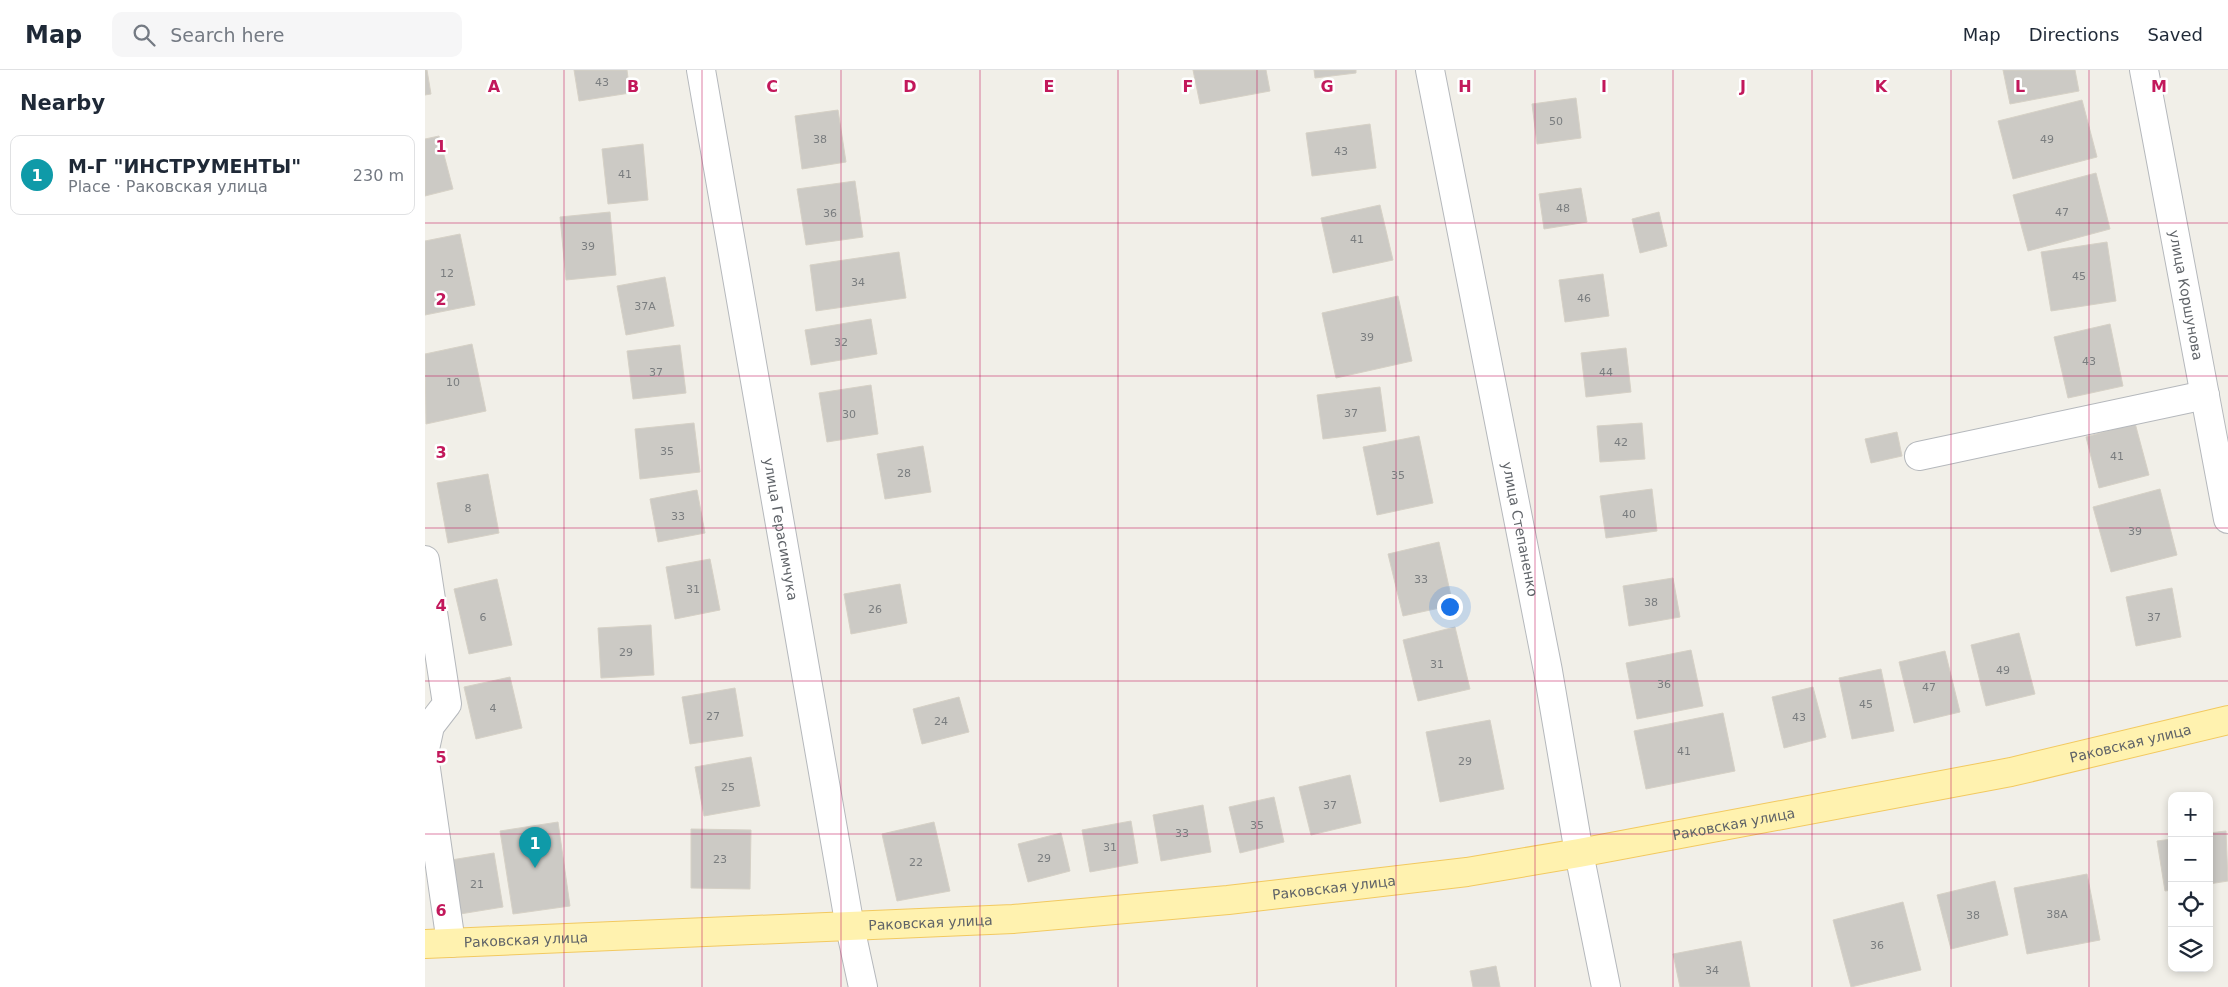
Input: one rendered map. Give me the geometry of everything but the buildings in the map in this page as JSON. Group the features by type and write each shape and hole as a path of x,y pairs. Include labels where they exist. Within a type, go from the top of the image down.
{"main road":[{"name":"Раковская улица","path":"438,944 1013,919 1228,900 1467,872 1579,853 2011,772 2228,720"}],"street":[{"name":"улица Герасимчука","path":"701,70 850,927 863,987"},
{"name":"улица Степаненко","path":"1431,70 1548,671 1579,853 1605,987"},
{"name":"улица Коршунова","path":"2144,70 2228,519"},
{"path":"1919,456 2205,395"},
{"path":"425,560 447,704 429,726 425,749"},
{"path":"425,762 438,944"}],"place":[{"name":"М-Г \"ИНСТРУМЕНТЫ\"","path":"535,868"}]}
